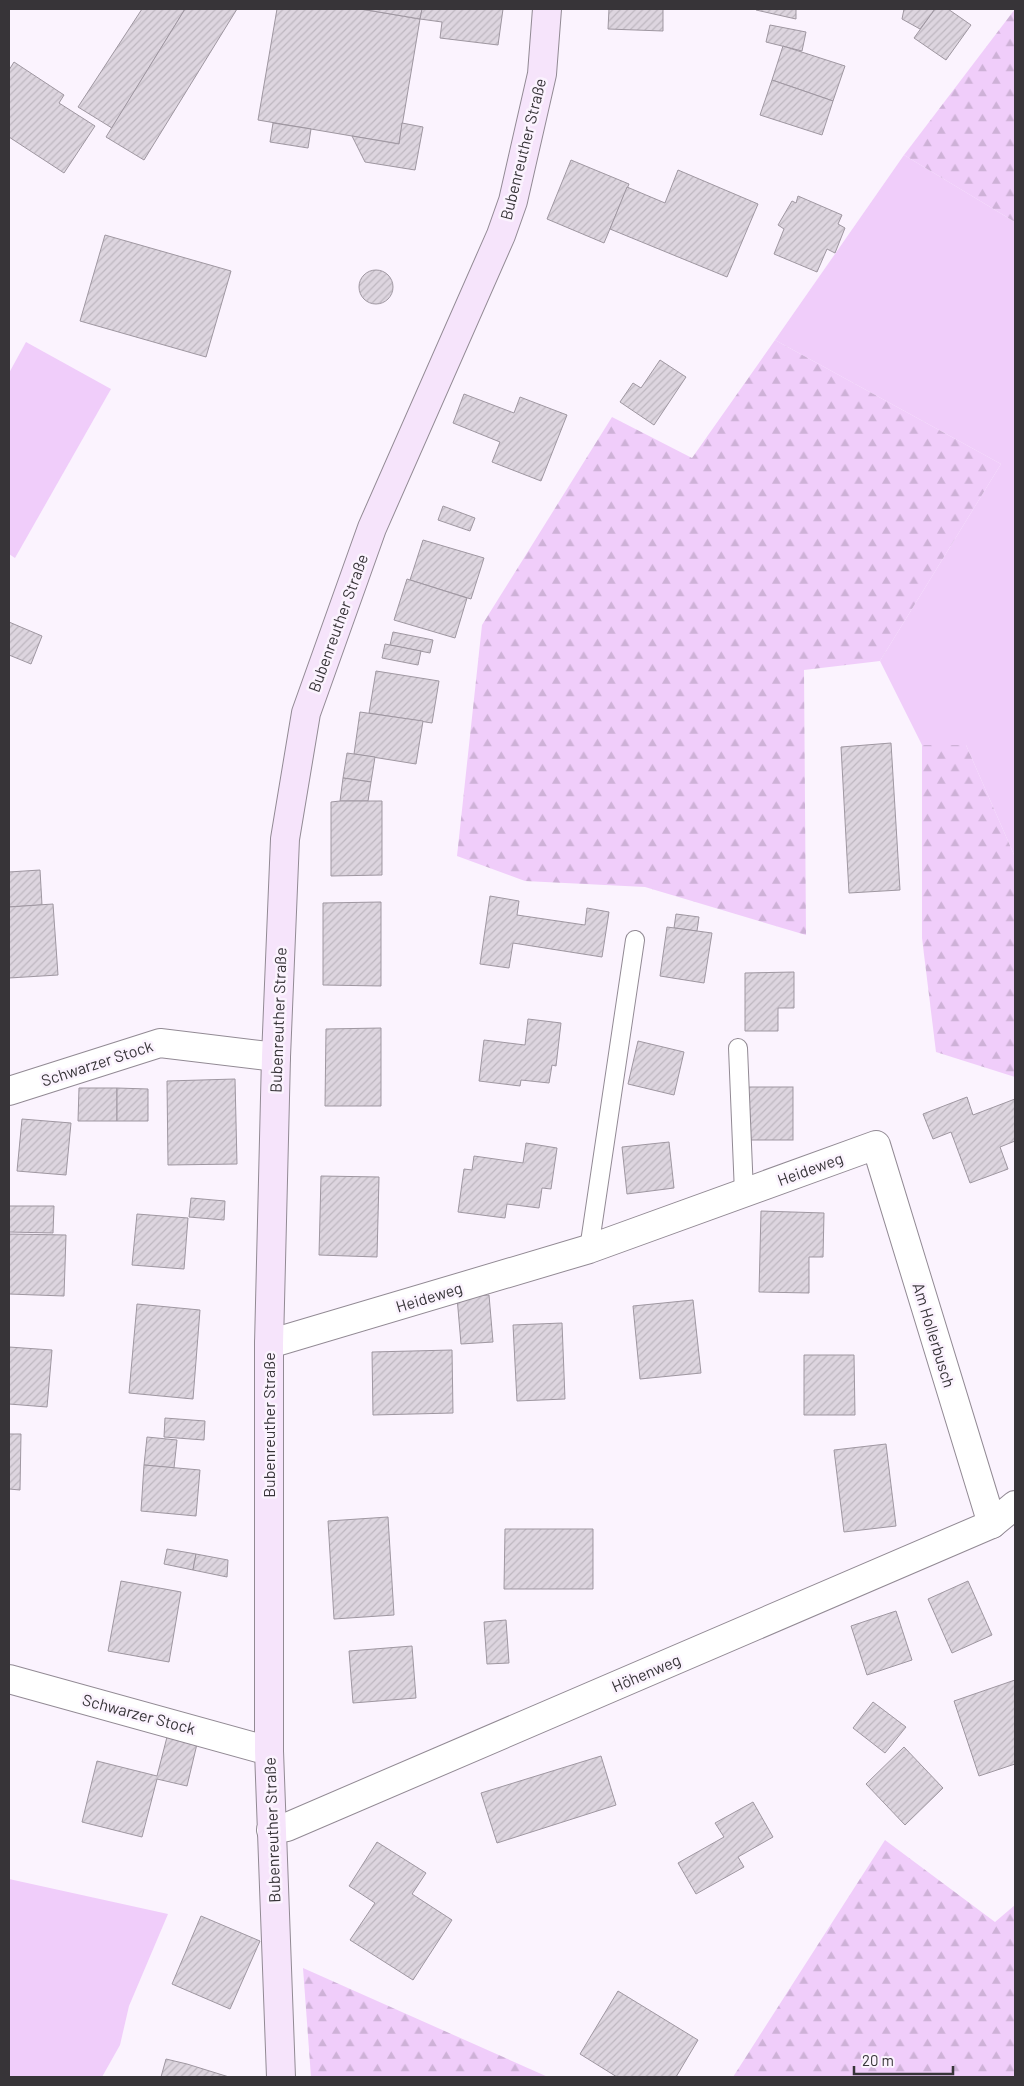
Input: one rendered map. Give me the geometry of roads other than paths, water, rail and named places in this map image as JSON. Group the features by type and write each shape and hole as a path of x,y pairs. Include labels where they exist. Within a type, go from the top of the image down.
{"street":[{"name":"Bubenreuther Straße","path":"281,2077 269,1751 269,1344 276,1058 285,839 306,713 372,528 502,235 513,201 542,74 548,9"},
{"name":"Schwarzer Stock","path":"9,1091 160,1043 276,1058"},
{"name":"Heideweg","path":"269,1344 589,1249 876,1145"},
{"name":"Am Hollerbusch","path":"876,1145 992,1524"},
{"name":"Höhenweg","path":"271,1830 296,1823 992,1524 1015,1505"},
{"name":"Schwarzer Stock","path":"9,1679 269,1751"}],"lane":[{"path":"589,1249 635,940"},
{"path":"738,1048 744,1193"}]}
